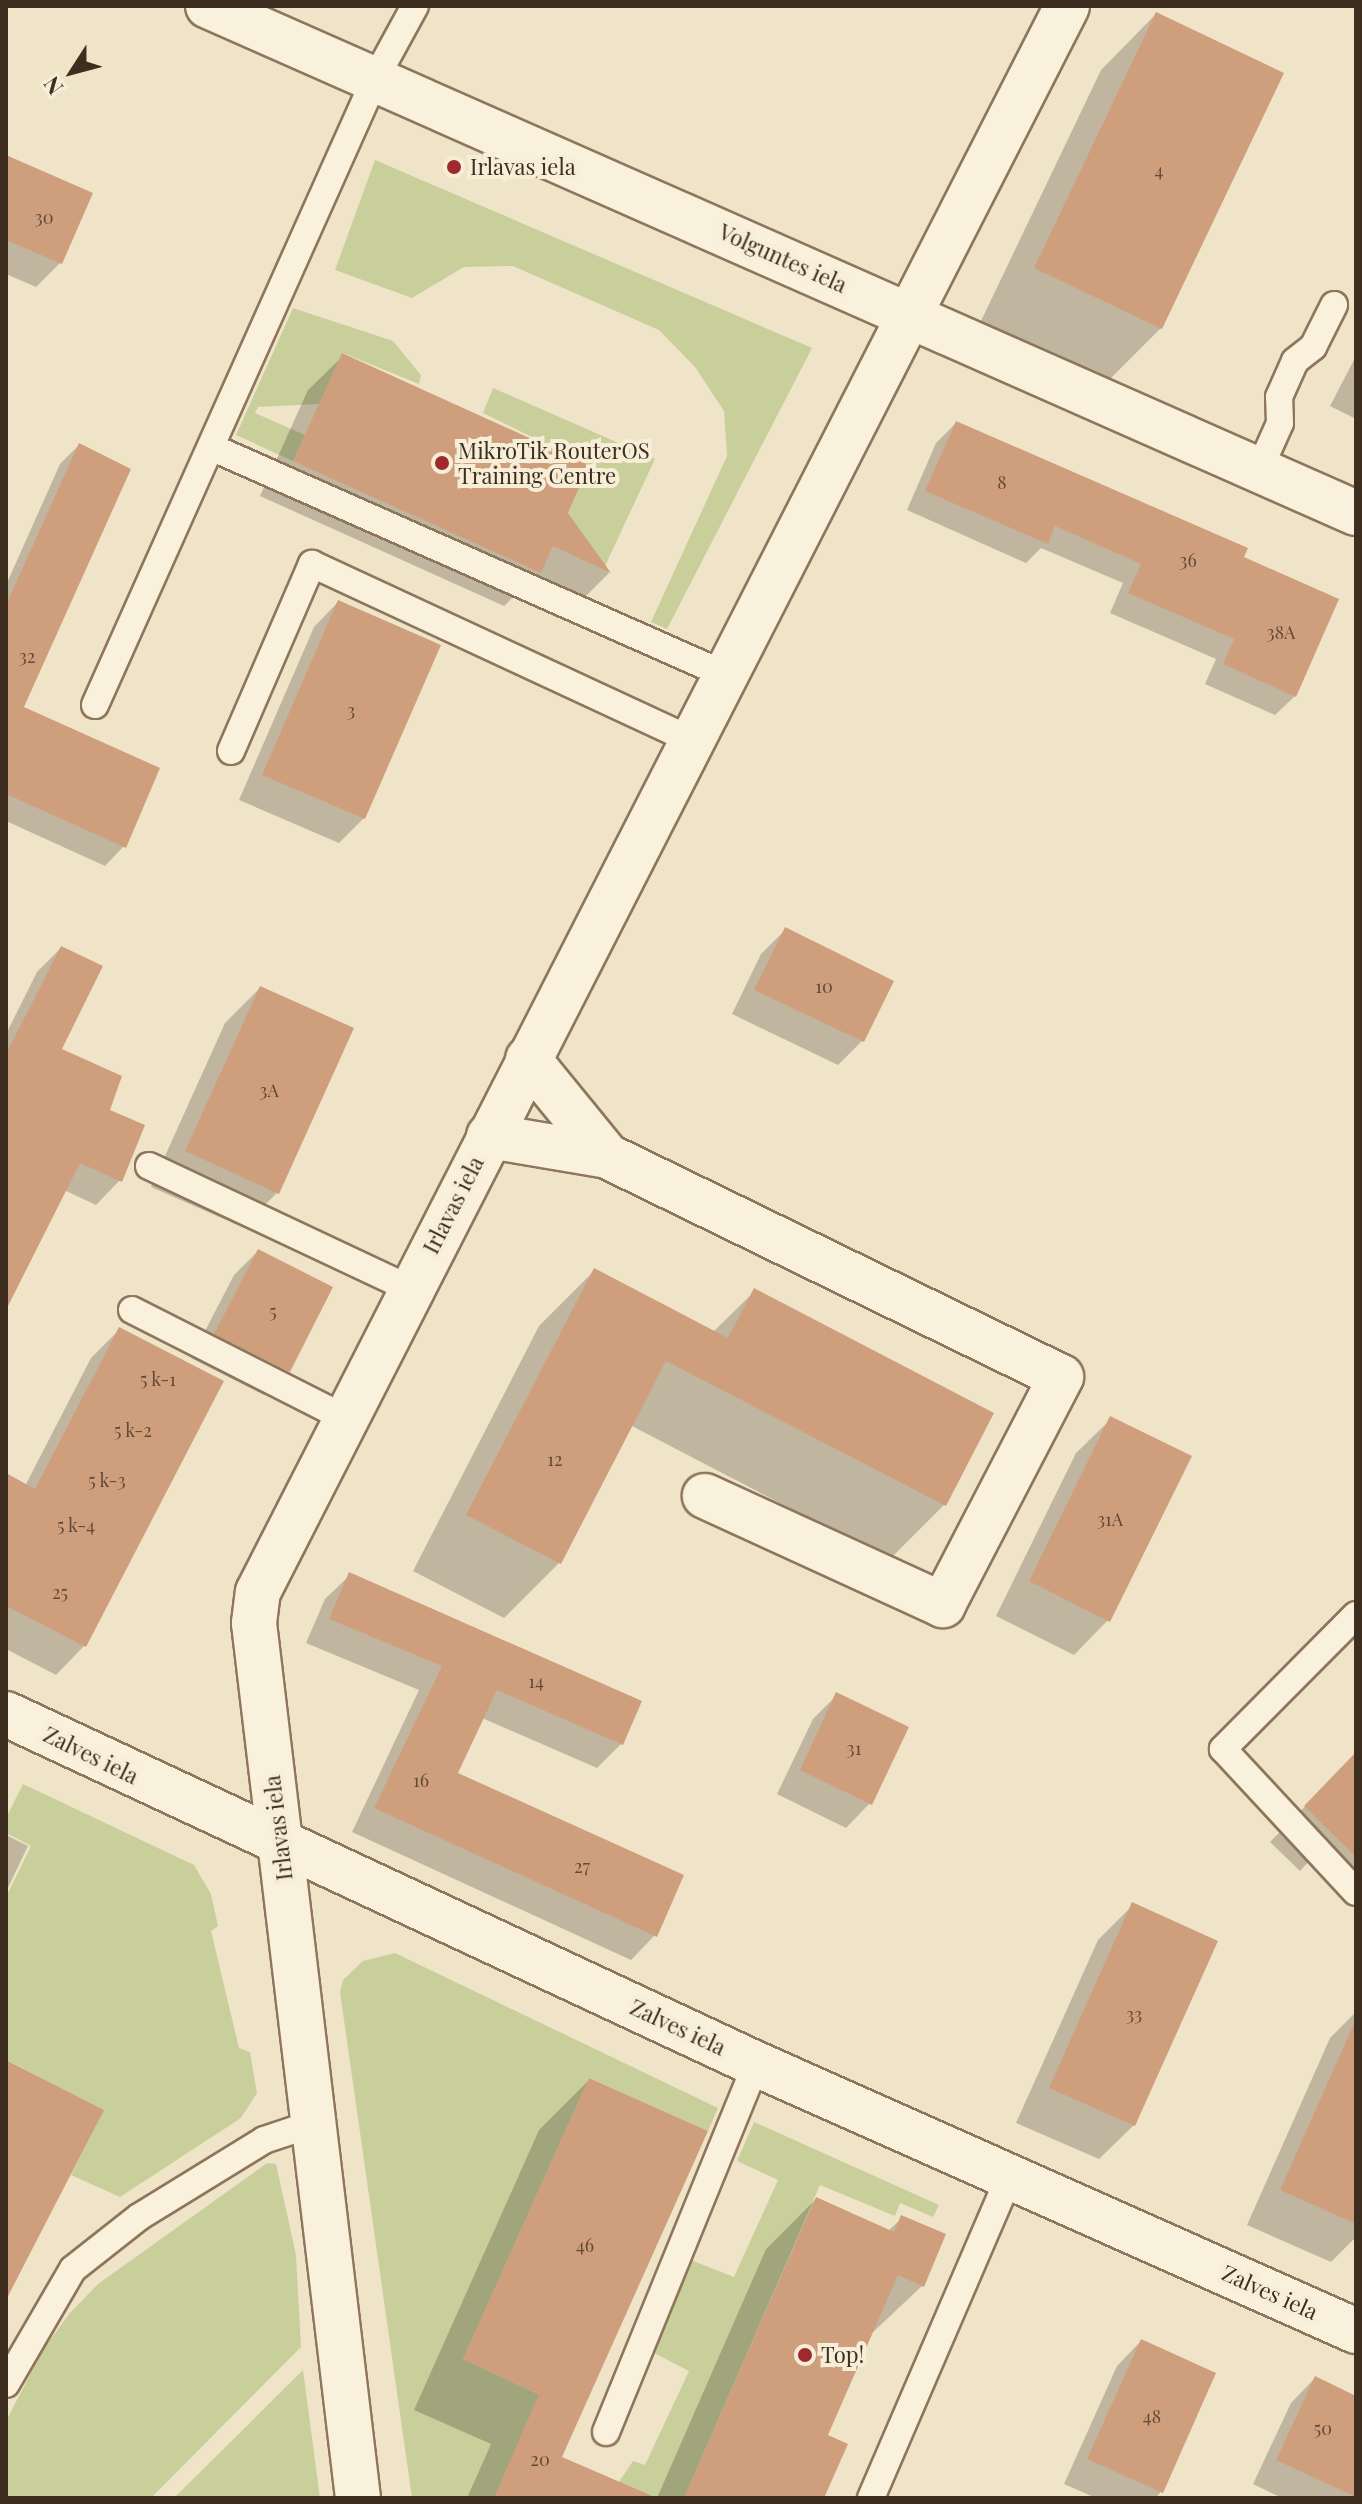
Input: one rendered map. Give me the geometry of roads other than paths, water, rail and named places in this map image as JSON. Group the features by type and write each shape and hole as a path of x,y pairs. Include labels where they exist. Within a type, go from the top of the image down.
{"street":[{"name":"Volguntes iela","path":"208,6 1356,513"},
{"name":"Irlavas iela","path":"358,2498 254,1623 258,1592 1067,6"},
{"path":"528,1059 607,1156"},
{"path":"489,1136 607,1156 1061,1377 943,1605 705,1496"},
{"name":"Zalves iela","path":"6,1714 281,1846 756,2064 1356,2331"}],"lane":[{"path":"95,705 375,79 415,6"},
{"path":"1259,470 1280,423 1279,397 1295,361 1313,347 1334,305"},
{"path":"211,447 726,675"},
{"path":"231,751 312,564 692,740"},
{"path":"149,1166 410,1289"},
{"path":"132,1310 345,1418"},
{"path":"1356,1615 1223,1749 1356,1892"},
{"path":"606,2432 756,2064"},
{"path":"6,2384 73,2269 139,2217 251,2147 278,2133 312,2124"},
{"path":"871,2498 1009,2177"}],"place":[{"name":"Irlavas iela","path":"454,167"},
{"name":"MikroTik RouterOS Training Centre","path":"442,463"},
{"name":"Top!","path":"805,2355"}]}
